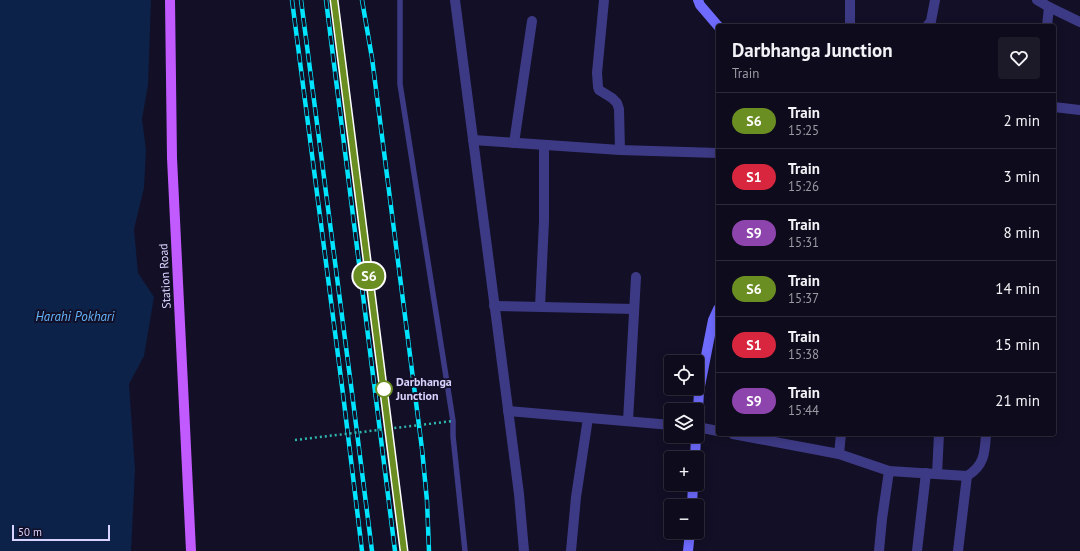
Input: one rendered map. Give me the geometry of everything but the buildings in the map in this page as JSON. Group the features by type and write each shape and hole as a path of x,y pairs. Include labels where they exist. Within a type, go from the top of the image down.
{"main road":[{"name":"Station Road","path":"170,0 172,158 191,551"},
{"path":"698,0 700,5 716,24"},
{"path":"698,403 699,391 716,315"},
{"path":"688,551 689,539"}],"street":[{"path":"455,0 519,494 524,551"},
{"path":"604,0 597,73 598,86 599,90 612,98 619,109 620,150"},
{"path":"850,0 850,24"},
{"path":"929,24 931,21 935,0"},
{"path":"1037,0 1080,22"},
{"path":"1047,24 1049,7"},
{"path":"514,143 532,21"},
{"path":"1056,107 1080,110"},
{"path":"473,140 620,150 716,153"},
{"path":"540,307 544,220 544,145"},
{"path":"628,421 636,277"},
{"path":"494,306 634,309"},
{"path":"508,411 664,424"},
{"path":"571,551 576,497 588,418"},
{"path":"704,429 716,431"},
{"path":"744,436 838,454 889,471 967,476 975,471 982,461 986,436"},
{"path":"838,454 841,436"},
{"path":"937,474 939,436"},
{"path":"879,551 889,471"},
{"path":"917,551 926,473"},
{"path":"958,551 967,476"}],"lane":[{"path":"400,0 400,84 453,421 452,436 465,551"}],"path":[{"path":"295,440 453,421"}],"water":[{"name":"Harahi Pokhari","path":"0,0 151,0 148,85 142,119 146,150 144,188 134,229 138,273 154,297 144,356 129,384 135,470 131,551 0,551"}],"railway":[{"path":"292,0 362,551"},
{"path":"301,0 372,551"},
{"path":"326,0 395,551"},
{"path":"334,0 404,551"},
{"path":"362,0 372,58 422,449 427,501 429,551"}],"train":[{"name":"S6","path":"334,0 404,551"}],"place":[{"name":"Darbhanga Junction","path":"384,389"}]}
